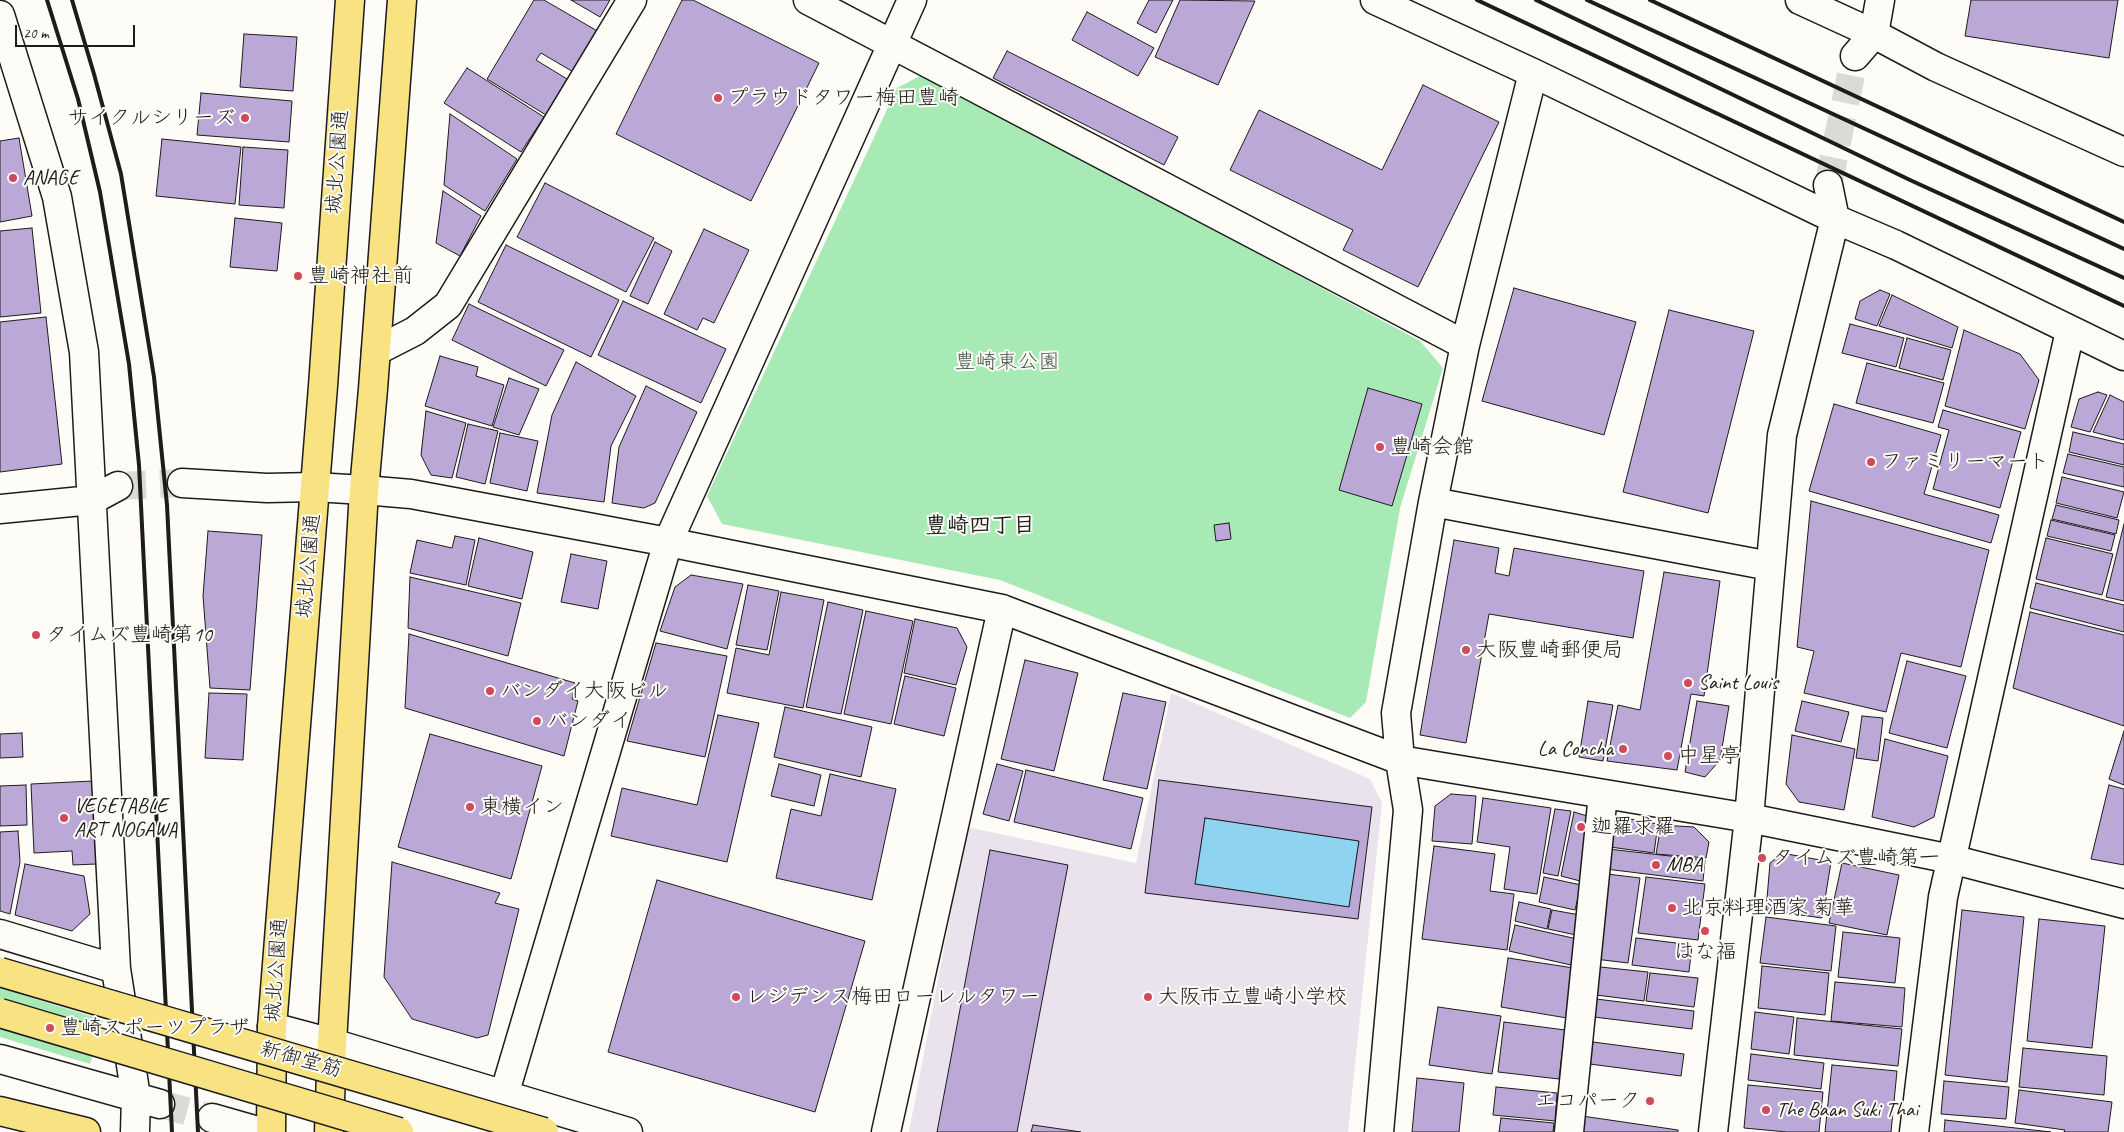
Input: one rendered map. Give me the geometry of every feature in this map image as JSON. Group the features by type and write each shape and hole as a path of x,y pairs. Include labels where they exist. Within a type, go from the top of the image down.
{"main road":[{"name":"城北公園通","path":"270,1132 272,1027 315,487 350,0"},
{"path":"329,1132 332,1043 364,490 402,0"},
{"name":"新御堂筋","path":"0,972 544,1132"},
{"path":"0,1013 398,1132"},
{"path":"0,1111 86,1132"}],"street":[{"path":"376,352 415,332 448,305 632,0"},
{"path":"808,0 1465,346"},
{"path":"504,1095 668,542 912,0"},
{"path":"1375,0 1533,73 1836,219 1896,245 2124,356"},
{"path":"1800,0 1874,34 1936,67 2124,152"},
{"path":"1855,56 1874,34 1880,0"},
{"path":"0,15 57,198 84,352 116,969 148,1100 135,1132"},
{"path":"1379,1132 1408,810 1400,760 1396,714 1433,502 1465,346 1533,73"},
{"path":"1713,1132 1749,818 1782,435 1836,219 1828,185"},
{"path":"1914,1132 1942,897 2070,331"},
{"path":"182,483 268,488 315,487 411,494 668,542 1002,609 1400,760 1749,818 1951,859 2124,904"},
{"path":"0,509 92,500 118,486"},
{"path":"1433,502 1770,566"},
{"path":"886,1132 1002,609"},
{"path":"1569,1132 1603,794"},
{"path":"0,934 116,969"},
{"path":"272,1027 332,1043 628,1132"},
{"path":"0,1059 148,1100"},
{"path":"212,1118 261,1132"}],"shaded area":[{"name":"大阪市立豊崎小学校","path":"1171,693 1370,779 1382,803 1348,1132 909,1132 967,827 1136,863"}],"green space":[{"name":"豊崎東公園","path":"924,74 1420,341 1443,368 1400,508 1366,702 1350,718 1000,580 722,524 707,496 897,88"},
{"name":"豊崎スポーツプラザ","path":"0,988 103,1020 90,1064 0,1037"}],"water":[{"path":"1205,818 1359,841 1349,907 1195,884"}],"building":[{"path":"534,0 544,0 599,32 575,73 541,53 536,60 567,79 546,115 487,79"},
{"path":"571,0 610,0 600,17"},
{"name":"プラウドタワー梅田豊崎","path":"682,0 693,0 819,63 751,201 616,134"},
{"path":"1149,0 1173,0 1156,33 1137,23"},
{"path":"1180,0 1255,1 1218,85 1155,57"},
{"path":"1971,0 2118,0 2109,58 1965,36"},
{"path":"1087,12 1154,48 1138,76 1072,40"},
{"path":"244,34 297,37 293,91 240,87"},
{"path":"1007,51 1178,137 1164,165 993,78"},
{"path":"467,68 544,117 521,152 444,103"},
{"path":"1423,85 1499,122 1418,287 1343,250 1353,230 1230,170 1259,110 1382,170"},
{"name":"サイクルシリーズ","path":"201,93 292,101 289,142 197,135"},
{"path":"450,114 517,159 485,211 444,185"},
{"name":"ANAGE","path":"19,138 32,216 0,222 0,141"},
{"path":"162,139 241,147 235,204 156,196"},
{"path":"243,147 288,150 284,208 239,205"},
{"path":"545,183 654,238 626,292 517,237"},
{"path":"443,191 481,216 460,256 436,243"},
{"path":"235,218 282,223 277,271 230,267"},
{"path":"32,228 41,313 0,317 0,231"},
{"path":"704,229 749,250 714,323 703,318 697,330 664,314"},
{"path":"655,242 672,251 648,304 630,296"},
{"path":"506,245 619,300 591,357 478,302"},
{"path":"1514,288 1636,322 1604,435 1482,401"},
{"path":"1880,290 1890,294 1877,326 1855,319 1860,301"},
{"path":"1892,295 1958,327 1952,348 1879,326"},
{"path":"623,301 726,349 701,403 598,355"},
{"path":"469,304 564,350 546,386 452,340"},
{"path":"1669,310 1754,331 1708,513 1623,492"},
{"path":"46,317 62,464 0,472 0,322"},
{"path":"1850,324 1904,338 1896,367 1842,353"},
{"path":"1964,330 2020,354 2039,380 2025,429 1945,406"},
{"path":"1907,338 1951,350 1943,380 1899,368"},
{"path":"440,356 478,367 476,376 504,385 492,426 425,406"},
{"path":"576,362 636,396 611,446 604,502 537,493 552,415"},
{"path":"1867,363 1944,383 1933,423 1856,403"},
{"path":"509,378 539,389 519,435 493,427"},
{"path":"646,386 697,412 655,503 644,508 612,503 619,447"},
{"name":"豊崎会館","path":"1368,388 1422,404 1392,506 1339,490"},
{"path":"2098,392 2107,395 2090,432 2071,427 2079,399"},
{"path":"2110,395 2124,402 2124,440 2093,432"},
{"path":"1834,404 1941,435 1924,494 1999,515 1991,543 1809,491"},
{"path":"1943,410 2021,432 2000,508 1933,489 1949,430 1938,427"},
{"path":"426,411 466,423 452,478 431,475 421,455"},
{"path":"468,424 498,431 485,484 456,477"},
{"path":"2073,432 2124,444 2124,465 2069,452"},
{"path":"500,433 538,441 527,491 490,483"},
{"path":"2068,454 2124,467 2124,487 2063,473"},
{"path":"2062,477 2124,492 2117,518 2056,503"},
{"path":"1811,501 1989,550 1961,667 1901,653 1886,712 1804,693 1814,651 1797,647"},
{"path":"2056,505 2119,520 2116,534 2052,519"},
{"path":"2051,520 2115,535 2111,551 2047,536"},
{"path":"1229,523 1231,539 1216,541 1214,525"},
{"path":"2124,524 2124,601 2106,597"},
{"path":"208,531 262,535 250,690 210,688 203,596"},
{"path":"455,536 475,540 466,585 410,573 417,540 452,548"},
{"path":"479,538 533,552 522,599 468,586"},
{"path":"2046,538 2113,554 2102,595 2036,579"},
{"path":"1454,540 1499,548 1495,573 1509,576 1514,548 1644,571 1633,638 1489,614 1466,743 1420,735"},
{"path":"571,554 607,561 598,609 561,602"},
{"path":"1664,572 1720,581 1704,696 1691,694 1677,770 1607,761 1618,705 1640,710"},
{"path":"691,575 743,584 727,649 660,631 675,587"},
{"path":"410,577 521,603 508,656 408,628"},
{"path":"2036,583 2124,605 2124,632 2030,608"},
{"path":"748,585 779,591 767,650 736,645"},
{"path":"781,592 824,600 803,708 727,693 736,648 769,655"},
{"path":"828,602 863,610 841,714 806,707"},
{"path":"866,611 913,621 891,724 844,714"},
{"path":"2030,612 2124,635 2124,726 2013,688"},
{"path":"915,619 957,628 967,647 956,685 904,673"},
{"name":"バンダイ大阪ビル","path":"409,634 575,683 572,699 578,701 564,756 405,708"},
{"path":"656,643 727,656 705,757 627,741"},
{"path":"1025,660 1078,673 1054,771 1001,759"},
{"path":"1907,661 1966,676 1947,748 1889,733"},
{"path":"905,676 956,688 944,736 894,724"},
{"path":"209,693 247,694 243,760 205,758"},
{"path":"1123,693 1166,702 1147,789 1103,780"},
{"path":"1588,701 1613,705 1603,761 1579,757"},
{"path":"1697,701 1729,706 1720,760 1705,777 1685,772"},
{"path":"1802,701 1849,712 1841,742 1795,731"},
{"path":"785,707 872,727 861,777 774,757"},
{"path":"718,715 759,723 727,862 611,836 622,788 697,805"},
{"path":"1862,716 1883,718 1878,761 1856,758"},
{"path":"2124,731 2124,785 2109,779"},
{"path":"22,733 23,757 0,758 0,734"},
{"name":"東横イン","path":"430,734 542,766 511,879 398,847"},
{"path":"1792,735 1855,749 1844,810 1799,802 1786,784"},
{"path":"1885,739 1948,756 1934,817 1914,827 1872,817"},
{"path":"779,764 821,775 814,806 771,796"},
{"path":"997,764 1023,771 1009,821 983,814"},
{"path":"1026,770 1143,798 1131,849 1014,822"},
{"path":"830,774 896,789 872,900 776,878 791,809 821,816"},
{"path":"1159,780 1372,807 1358,919 1145,893","holes":["1205,818 1359,841 1349,907 1195,884"]},
{"name":"VEGETABLE ART NOGAWA","path":"93,781 96,864 73,865 72,851 34,853 31,784"},
{"path":"26,785 27,825 0,826 0,786"},
{"path":"2109,785 2124,789 2124,865 2091,859"},
{"path":"1451,794 1476,796 1472,844 1432,841 1435,806"},
{"path":"1483,798 1551,808 1537,894 1504,889 1510,847 1477,842"},
{"path":"1555,809 1571,811 1558,876 1543,873"},
{"path":"1574,812 1587,816 1591,825 1580,881 1561,876"},
{"path":"1630,819 1658,824 1654,853 1610,847 1613,833"},
{"path":"1661,825 1694,827 1709,842 1706,858 1656,854"},
{"path":"18,831 20,862 10,914 0,911 0,832"},
{"path":"1434,846 1495,854 1490,891 1514,894 1507,950 1422,939"},
{"name":"MBA","path":"1608,849 1705,860 1703,881 1606,869"},
{"path":"990,850 1068,865 1017,1132 937,1132"},
{"path":"1782,853 1831,862 1822,918 1766,910 1770,863"},
{"path":"392,862 500,893 495,903 519,909 488,1035 477,1038 412,1019 384,977"},
{"path":"1842,863 1899,875 1887,935 1829,923"},
{"path":"25,864 84,876 90,914 72,931 15,915"},
{"path":"1607,874 1640,878 1628,963 1595,959"},
{"path":"1544,877 1581,885 1575,910 1539,902"},
{"name":"北京料理酒家 菊華","path":"1646,877 1705,884 1698,940 1638,933"},
{"name":"レジデンス梅田ローレルタワー","path":"657,880 865,941 815,1112 608,1052"},
{"path":"1519,902 1551,909 1547,929 1515,921"},
{"path":"1552,910 1580,915 1576,935 1548,929"},
{"path":"1962,910 2024,917 2007,1082 1945,1075"},
{"path":"1766,917 1836,926 1831,971 1760,963"},
{"path":"2039,919 2105,926 2092,1048 2027,1041"},
{"path":"1515,925 1577,939 1571,965 1509,951"},
{"path":"1843,932 1900,938 1895,983 1838,977"},
{"path":"1636,938 1692,945 1689,972 1632,965"},
{"path":"1508,958 1574,968 1567,1018 1501,1007"},
{"path":"1762,966 1829,973 1825,1015 1758,1008"},
{"path":"1600,967 1648,972 1644,1001 1596,995"},
{"path":"1650,973 1698,978 1694,1007 1646,1001"},
{"path":"1835,982 1905,988 1902,1027 1831,1021"},
{"path":"1596,999 1694,1011 1692,1029 1594,1017"},
{"path":"1438,1007 1501,1016 1492,1074 1429,1065"},
{"path":"1755,1012 1794,1017 1789,1054 1751,1049"},
{"path":"1797,1018 1902,1029 1898,1066 1794,1055"},
{"path":"1504,1022 1565,1030 1559,1079 1498,1072"},
{"path":"1593,1042 1684,1054 1681,1076 1590,1064"},
{"path":"2023,1048 2107,1056 2104,1095 2019,1087"},
{"path":"1751,1054 1824,1063 1821,1089 1748,1080"},
{"path":"1832,1065 1897,1071 1891,1132 1825,1132"},
{"path":"1417,1078 1464,1083 1459,1132 1412,1132"},
{"path":"1944,1081 2009,1087 2006,1119 1941,1114"},
{"path":"1748,1085 1823,1092 1819,1132 1787,1132 1744,1128"},
{"path":"1496,1087 1557,1093 1555,1121 1493,1115"},
{"path":"2019,1090 2112,1102 2108,1132 2064,1132 2065,1130 2015,1123"},
{"path":"1582,1116 1678,1130 1678,1132 1580,1132"},
{"path":"1501,1118 1554,1123 1553,1132 1499,1132"},
{"path":"1945,1120 2051,1132 1944,1132"},
{"path":"1033,1125 1081,1132 1031,1132"}],"tunnel":[{"path":"1828,185 1855,56"},
{"path":"118,486 182,483"},
{"path":"160,1104 212,1118"}],"railway":[{"path":"47,0 78,99 100,192 129,364 139,465 172,1132"},
{"path":"72,0 121,174 154,377 167,505 198,1132"},
{"path":"1477,0 2124,306"},
{"path":"1536,0 1910,180 2124,278"},
{"path":"1587,0 2124,249"},
{"path":"1650,0 2124,222"}],"place":[{"name":"プラウドタワー梅田豊崎","path":"718,98"},
{"name":"サイクルシリーズ","path":"245,118"},
{"name":"ANAGE","path":"13,178"},
{"name":"豊崎神社前","path":"298,276"},
{"name":"豊崎会館","path":"1380,447"},
{"name":"ファミリーマート","path":"1871,462"},
{"name":"タイムズ豊崎第10","path":"36,635"},
{"name":"大阪豊崎郵便局","path":"1466,650"},
{"name":"Saint Louis","path":"1688,683"},
{"name":"バンダイ大阪ビル","path":"490,691"},
{"name":"バンダイ","path":"537,721"},
{"name":"La Concha","path":"1623,749"},
{"name":"中星亭","path":"1668,756"},
{"name":"東横イン","path":"470,807"},
{"name":"VEGETABLE ART NOGAWA","path":"64,818"},
{"name":"迦羅求羅","path":"1581,827"},
{"name":"タイムズ豊崎第一","path":"1762,858"},
{"name":"MBA","path":"1656,865"},
{"name":"北京料理酒家 菊華","path":"1672,908"},
{"name":"はな福","path":"1705,931"},
{"name":"レジデンス梅田ローレルタワー","path":"736,997"},
{"name":"大阪市立豊崎小学校","path":"1148,997"},
{"name":"豊崎スポーツプラザ","path":"50,1028"},
{"name":"エコパーク","path":"1650,1101"},
{"name":"The Baan Suki Thai","path":"1766,1110"}],"district":[{"name":"豊崎四丁目","path":"980,526"}]}
